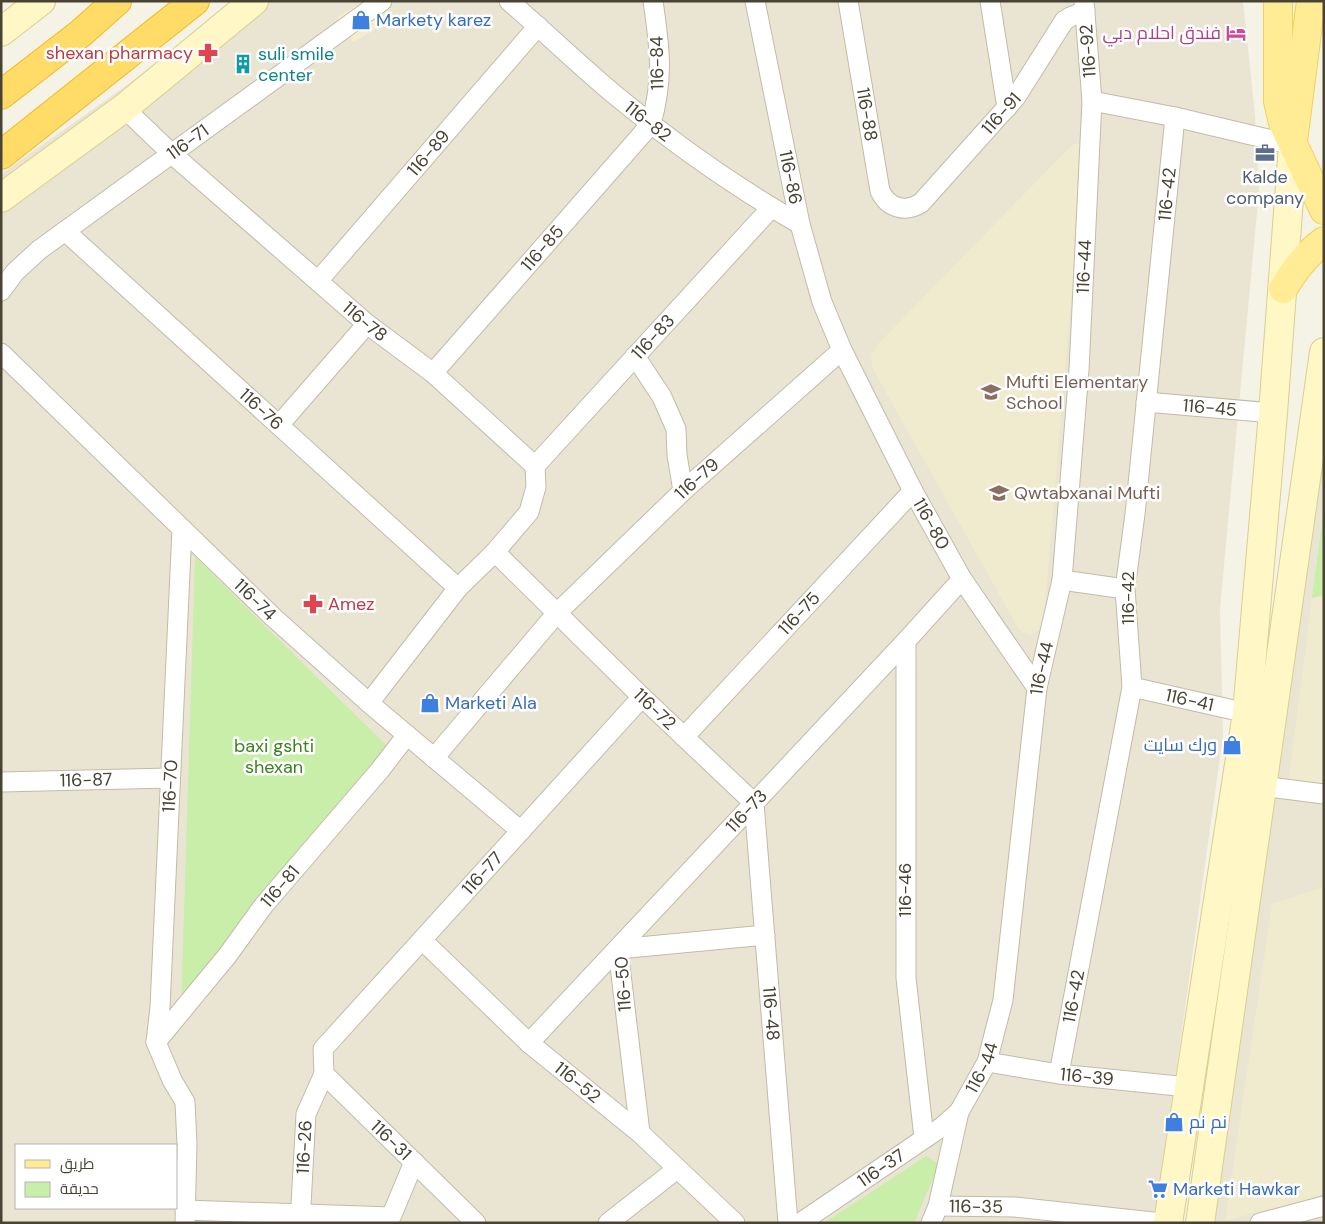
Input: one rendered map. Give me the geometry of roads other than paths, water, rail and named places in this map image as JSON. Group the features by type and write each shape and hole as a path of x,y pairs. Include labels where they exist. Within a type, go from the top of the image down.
{"highway":[{"path":"1,95 81,33 117,1"},
{"path":"1,155 195,1"}],"main road":[{"path":"1,32 41,1"},
{"path":"1,198 124,108 254,1"},
{"path":"1278,1 1278,101 1282,123 1324,210"},
{"path":"1168,1223 1247,713 1273,413 1293,144 1310,1"},
{"path":"1282,289 1305,257 1324,241"},
{"path":"1200,1223 1324,352"},
{"path":"1223,859 1252,864"}],"street":[{"name":"116-71","path":"1,291 26,260 382,1"},
{"name":"116-82","path":"509,1 614,94 651,124 738,186 771,208 800,224"},
{"name":"116-84","path":"651,124 657,103 660,65 653,1"},
{"name":"116-86","path":"755,1 800,224 822,302 842,350"},
{"name":"116-88","path":"848,1 880,191 883,197 894,207 908,209"},
{"path":"990,1 1007,108"},
{"name":"116-91","path":"908,209 921,203 1007,108 1024,85 1064,21 1084,6"},
{"name":"116-92","path":"1084,6 1092,101"},
{"name":"116-89","path":"318,281 538,26"},
{"path":"1092,101 1176,117 1293,144"},
{"name":"116-44","path":"935,1214 959,1112 987,1062 1003,1000 1037,688 1062,580 1079,370 1092,101"},
{"name":"116-78","path":"124,108 172,154 367,324 433,373 535,466"},
{"name":"116-42","path":"1059,1074 1132,687 1125,589 1135,514 1176,117"},
{"name":"116-85","path":"433,373 651,124"},
{"name":"116-83","path":"535,466 771,208"},
{"name":"116-76","path":"65,231 458,588"},
{"path":"278,425 367,324"},
{"name":"116-80","path":"842,350 913,491 962,579 1037,688"},
{"name":"116-79","path":"434,758 556,614 683,491 842,350"},
{"name":"116-74","path":"1,353 273,616 369,703 521,831"},
{"path":"635,356 662,397 676,429 677,455 683,491"},
{"name":"116-45","path":"1146,402 1273,413"},
{"path":"369,703 458,588 495,552 529,512 536,487 535,466"},
{"name":"116-75","path":"684,737 913,491"},
{"name":"116-70","path":"156,1042 160,1007 182,529"},
{"path":"495,552 556,614"},
{"name":"116-73","path":"529,1043 962,579"},
{"path":"1062,580 1125,589"},
{"name":"116-72","path":"556,614 754,803"},
{"name":"116-46","path":"906,641 906,978 924,1138"},
{"name":"116-41","path":"1132,687 1247,713"},
{"name":"116-77","path":"324,1074 323,1049 642,697"},
{"name":"116-81","path":"156,1042 227,956 264,905 380,770 407,735"},
{"name":"116-87","path":"1,782 170,778"},
{"path":"1261,786 1324,794"},
{"name":"116-48","path":"754,803 788,1223"},
{"name":"116-50","path":"640,1132 618,949 765,935"},
{"name":"116-52","path":"422,940 529,1043 640,1132 735,1223"},
{"path":"156,1042 172,1080 185,1102 185,1216 391,1220 414,1162"},
{"name":"116-39","path":"987,1062 1059,1074 1188,1087"},
{"name":"116-31","path":"324,1074 476,1223"},
{"name":"116-26","path":"300,1218 306,1114 324,1074"},
{"name":"116-37","path":"800,1223 943,1126 959,1112"},
{"path":"608,1223 677,1168"},
{"path":"1260,1223 1324,1206"},
{"name":"116-35","path":"935,1214 1014,1215 1162,1223"}],"place":[{"name":"Markety karez","path":"361,20"},
{"name":"فندق احلام دبي","path":"1236,33"},
{"name":"shexan pharmacy","path":"208,53"},
{"name":"suli smile center","path":"243,64"},
{"name":"Kalde company","path":"1265,153"},
{"name":"Mufti Elementary School","path":"991,392"},
{"name":"Qwtabxanai Mufti","path":"999,493"},
{"name":"Amez","path":"313,604"},
{"name":"Marketi Ala","path":"430,703"},
{"name":"ورك سايت","path":"1232,745"},
{"name":"نم نم","path":"1174,1122"},
{"name":"Marketi Hawkar","path":"1158,1189"}],"park label":[{"name":"baxi gshti shexan","path":"274,756"}]}
